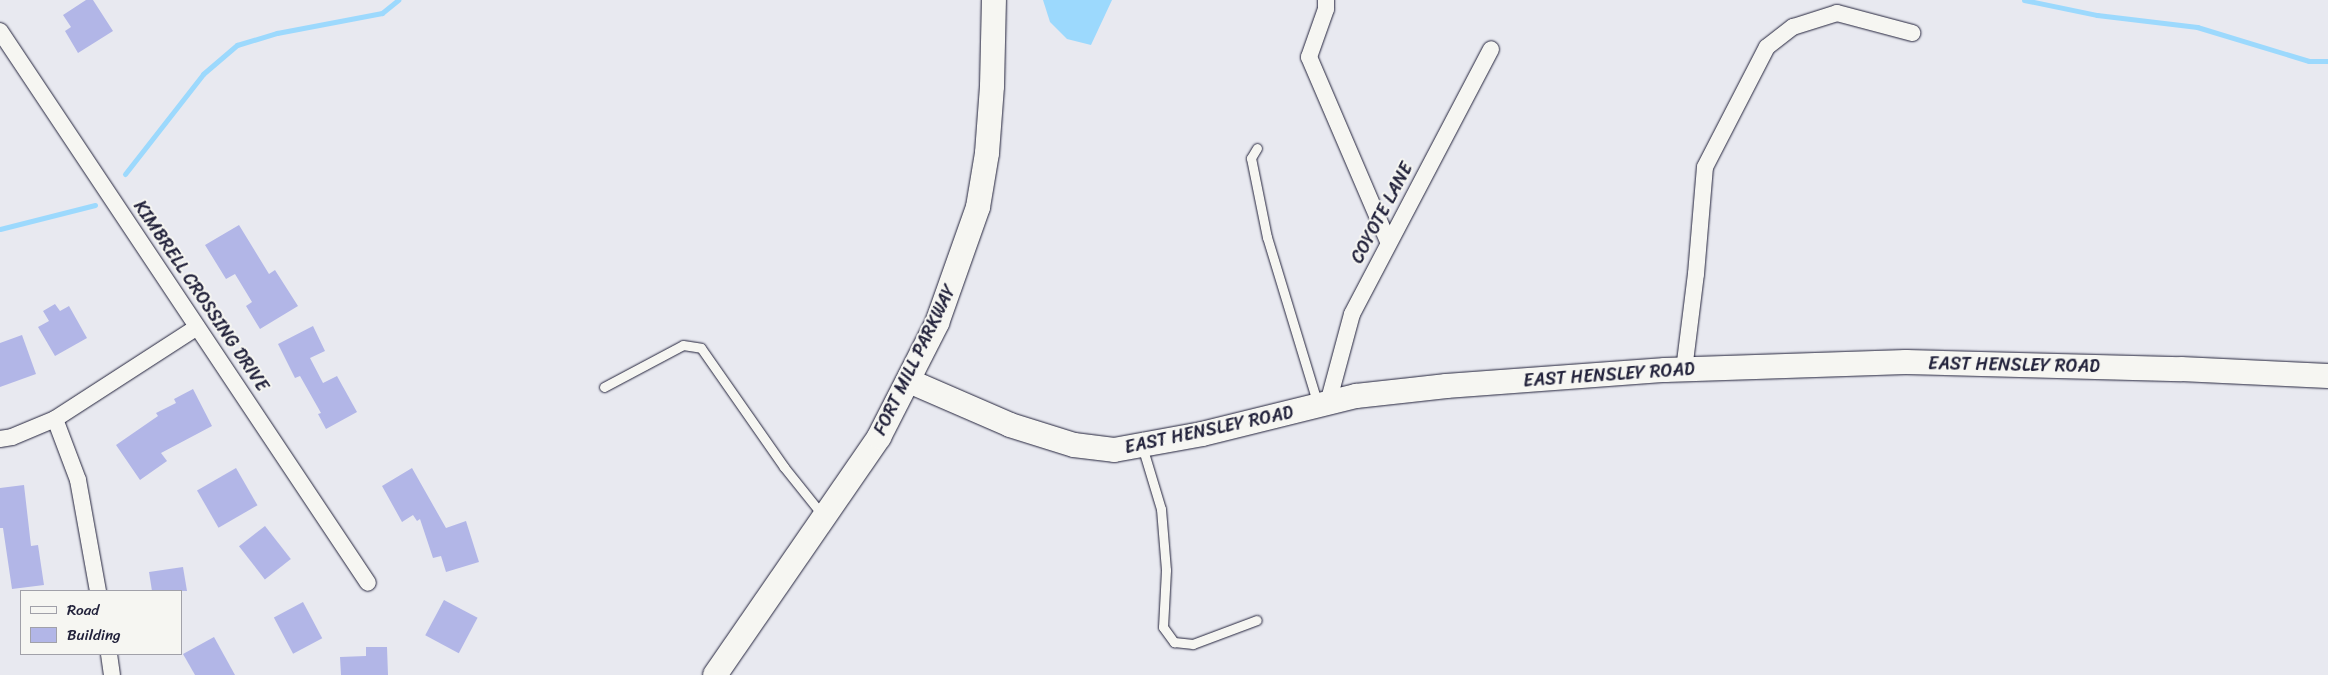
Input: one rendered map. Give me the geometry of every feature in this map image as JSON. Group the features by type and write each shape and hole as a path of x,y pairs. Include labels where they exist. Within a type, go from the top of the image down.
{"main road":[{"name":"FORT MILL PARKWAY","path":"715,675 879,437 937,323 978,207 987,152 992,86 994,0"},
{"name":"EAST HENSLEY ROAD","path":"909,381 1010,425 1074,445 1114,450 1202,434 1356,396 1446,386 1684,370 1906,362 2180,369 2328,376"}],"street":[{"path":"1326,0 1326,9 1309,57 1388,241"},
{"path":"1684,370 1696,274 1705,166 1767,47 1793,27 1837,13 1912,33"},
{"name":"KIMBRELL CROSSING DRIVE","path":"0,31 368,583"},
{"name":"COYOTE LANE","path":"1323,404 1352,314 1388,241 1491,49"},
{"path":"0,439 12,437 55,419 197,327"},
{"path":"55,419 78,480 98,590"},
{"path":"108,655 112,675"}],"lane":[{"path":"1257,148 1251,158 1267,237 1323,404"},
{"path":"604,387 683,345 701,348 784,467 824,517"},
{"path":"1142,446 1161,509 1166,570 1163,627 1174,642 1193,644 1257,620"}],"water":[{"path":"1043,0 1112,0 1091,45 1067,39 1050,22"}],"building":[{"path":"86,0 93,0 113,31 78,53 65,31 71,27 63,15"},
{"path":"239,225 269,274 275,270 298,306 260,329 246,306 252,302 235,274 226,279 205,245"},
{"path":"55,304 60,311 69,306 87,338 55,356 38,327 49,321 43,311"},
{"path":"313,326 325,351 310,358 323,383 337,376 357,412 326,429 318,414 321,413 300,376 295,378 278,344"},
{"path":"22,335 36,374 0,387 0,343"},
{"path":"193,389 212,426 161,453 167,461 140,480 116,445 158,416 156,413 176,403 174,399"},
{"path":"236,468 258,505 219,528 197,491"},
{"path":"412,468 446,528 466,521 479,562 446,572 441,556 433,558 420,519 417,521 413,515 402,522 382,486"},
{"path":"24,485 31,546 38,545 44,585 12,589 3,528 0,528 0,488"},
{"path":"265,526 291,559 265,579 239,546"},
{"path":"183,567 187,591 152,590 149,572"},
{"path":"444,600 478,618 459,653 425,635"},
{"path":"303,602 322,638 293,654 274,617"},
{"path":"214,637 235,675 195,675 183,654"},
{"path":"366,647 387,647 388,675 341,675 340,657 366,656"}],"waterway":[{"path":"125,174 203,74 237,45 277,33 382,13 398,0"},
{"path":"2024,0 2097,15 2197,27 2309,61 2328,61"},
{"path":"0,229 95,205"}]}
